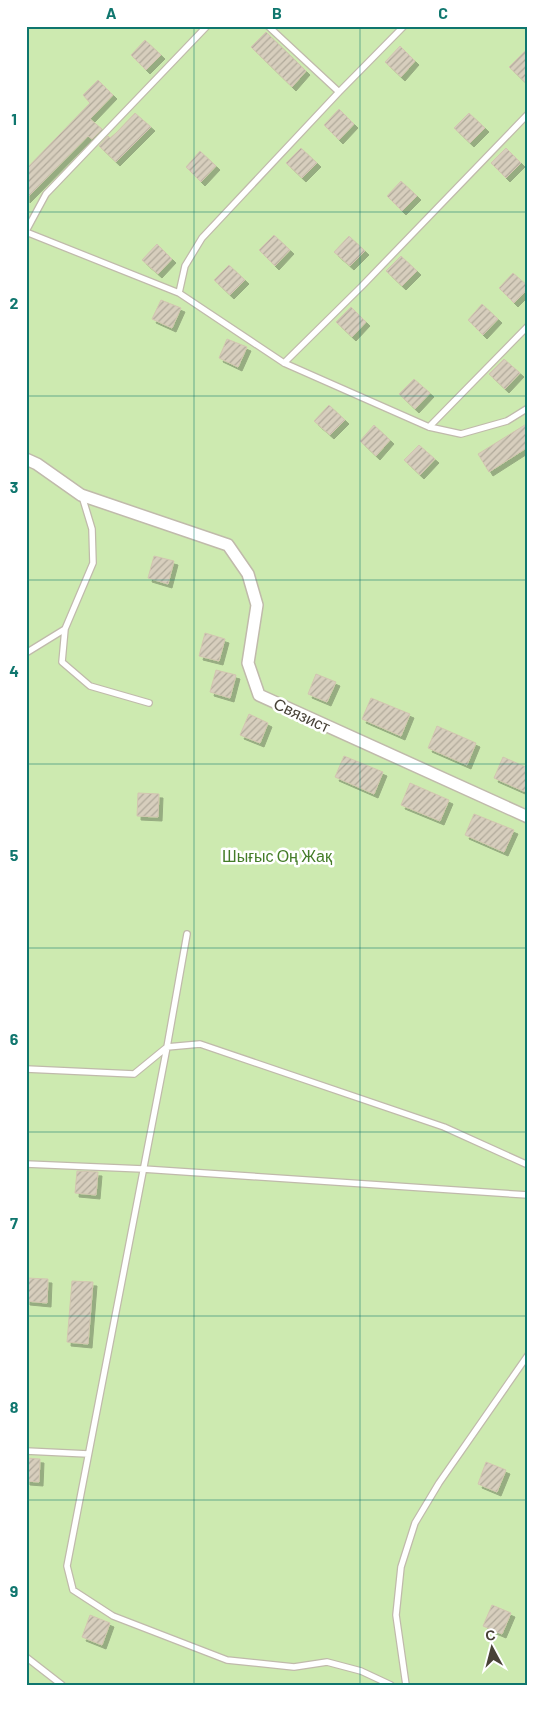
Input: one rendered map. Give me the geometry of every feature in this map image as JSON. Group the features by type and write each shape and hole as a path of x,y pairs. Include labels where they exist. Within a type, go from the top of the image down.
{"street":[{"name":"Связист","path":"26,459 37,464 81,495 228,545 248,574 257,605 248,663 259,695 528,817"}],"lane":[{"path":"207,26 46,194 26,232 179,293 284,364 429,427 461,434 507,421 528,408"},
{"path":"268,26 339,92"},
{"path":"179,293 185,266 202,238 339,92 404,26"},
{"path":"284,364 528,114"},
{"path":"429,427 528,326"},
{"path":"81,495 92,529 93,563 65,629 62,662 90,686 150,703"},
{"path":"26,653 65,629"},
{"path":"187,934 67,1566 73,1590 112,1616 227,1660 294,1667 327,1662 361,1671 391,1685"},
{"path":"26,1069 134,1074 167,1047 200,1044 444,1127 528,1166"},
{"path":"26,1164 143,1168 528,1195"},
{"path":"406,1685 396,1616 401,1567 415,1524 439,1483 528,1355"},
{"path":"26,1450 88,1454"},
{"path":"26,1657 62,1685"}],"green space":[{"name":"Шығыс Оң Жақ","path":"26,26 528,26 528,1685 26,1685"}],"building":[{"path":"266,32 306,71 292,87 251,47"},
{"path":"145,40 161,55 146,70 131,55"},
{"path":"400,46 415,61 401,77 385,62"},
{"path":"528,48 528,85 509,67"},
{"path":"98,80 113,95 90,119 102,129 92,139 88,136 26,199 26,169 90,103 83,95"},
{"path":"339,109 354,124 339,140 324,125"},
{"path":"135,113 151,127 116,162 99,146 108,136 110,138 116,133"},
{"path":"469,113 485,128 470,143 454,128"},
{"path":"301,148 317,163 302,178 286,163"},
{"path":"506,148 521,163 506,178 491,163"},
{"path":"200,151 216,166 201,182 186,167"},
{"path":"401,181 417,196 402,211 387,196"},
{"path":"274,235 290,250 275,266 259,250"},
{"path":"349,236 365,251 350,266 334,252"},
{"path":"157,244 172,259 158,274 142,260"},
{"path":"401,256 417,271 402,286 386,271"},
{"path":"229,265 245,280 230,295 214,280"},
{"path":"513,273 528,286 528,289 514,303 499,288"},
{"path":"161,300 181,308 172,328 152,319"},
{"path":"482,304 498,319 483,335 468,320"},
{"path":"351,307 366,322 352,337 336,322"},
{"path":"227,339 247,347 238,367 219,358"},
{"path":"504,359 520,373 505,389 489,374"},
{"path":"414,379 430,393 415,409 399,394"},
{"path":"329,405 345,420 330,435 314,421"},
{"path":"528,423 528,447 489,472 478,454"},
{"path":"374,425 390,440 376,456 360,441"},
{"path":"419,445 435,459 420,475 404,460"},
{"path":"154,556 174,561 168,584 148,578"},
{"path":"205,633 225,639 219,661 199,656"},
{"path":"216,670 236,675 230,698 210,692"},
{"path":"316,674 336,682 327,702 308,694"},
{"path":"371,698 410,714 401,736 362,719"},
{"path":"249,714 268,723 260,743 240,735"},
{"path":"437,726 476,743 467,765 428,748"},
{"path":"344,756 383,772 374,794 335,777"},
{"path":"503,757 528,768 528,793 494,778"},
{"path":"410,783 449,800 440,821 401,805"},
{"path":"138,793 159,794 158,817 137,816"},
{"path":"474,814 514,830 504,852 465,835"},
{"path":"77,1171 98,1172 96,1195 75,1193"},
{"path":"27,1278 48,1279 47,1303 26,1301"},
{"path":"72,1281 93,1282 88,1344 67,1342"},
{"path":"26,1458 40,1459 39,1482 26,1481"},
{"path":"486,1462 506,1470 497,1492 478,1484"},
{"path":"492,1605 511,1613 502,1634 483,1626"},
{"path":"90,1615 110,1623 102,1645 82,1637"}]}
